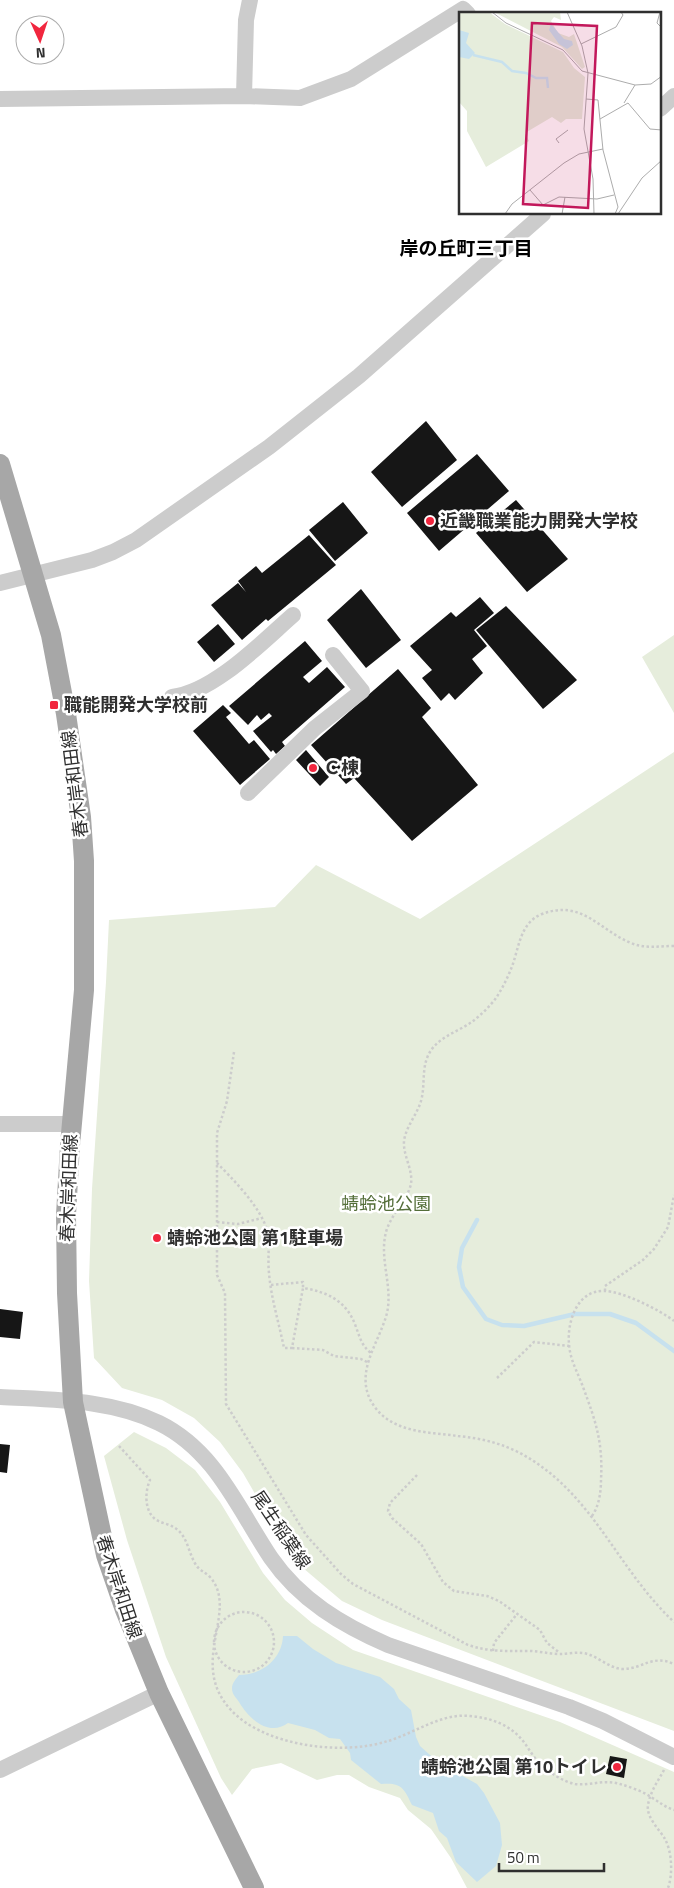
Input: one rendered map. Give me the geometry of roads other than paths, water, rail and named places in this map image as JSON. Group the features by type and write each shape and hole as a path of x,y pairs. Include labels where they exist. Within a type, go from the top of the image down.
{"main road":[{"name":"春木岸和田線","path":"0,464 34,574 58,668 76,772 82,826 84,861 84,990 66,1215 66,1276 73,1402 106,1555 128,1619 158,1693 254,1888"}],"street":[{"path":"244,96 246,20 250,0"},
{"path":"0,99 244,96 300,98 351,80 463,9 466,12"},
{"path":"662,107 674,96"},
{"path":"0,583 92,560 136,540 269,447 359,376 542,215"},
{"path":"172,698 185,696 225,674 293,615"},
{"path":"248,793 315,728 362,692 333,655"},
{"path":"0,1124 72,1124"},
{"name":"尾生稲葉線","path":"0,1397 107,1406 160,1423 185,1438 205,1457 222,1477 272,1559 289,1580 326,1613 340,1622 388,1645 569,1707 603,1721 669,1763"},
{"path":"0,1770 158,1693"}],"water":[{"path":"283,1636 297,1636 313,1649 336,1663 380,1677 394,1689 399,1699 411,1710 416,1737 420,1746 439,1763 477,1784 484,1793 500,1823 502,1845 496,1866 477,1882 456,1862 447,1838 439,1831 433,1813 412,1805 401,1787 393,1784 381,1784 351,1760 350,1753 340,1739 329,1738 315,1730 288,1723 281,1727 267,1727 254,1720 248,1714 233,1694 234,1681 239,1675 255,1672 269,1664 279,1652"}],"waterway":[{"path":"477,1220 462,1248 459,1267 463,1287 486,1319 502,1325 524,1326 575,1314 610,1314 636,1323 674,1351"}],"place":[{"name":"近畿職業能力開発大学校","path":"430,521"},
{"name":"職能開発大学校前","path":"54,705"},
{"name":"Ｃ棟","path":"313,768"},
{"name":"蜻蛉池公園 第1駐車場","path":"157,1238"},
{"name":"蜻蛉池公園 第10トイレ","path":"617,1767"}],"district":[{"name":"岸の丘町三丁目","path":"466,248"}],"park label":[{"name":"蜻蛉池公園","path":"386,1204"}]}
